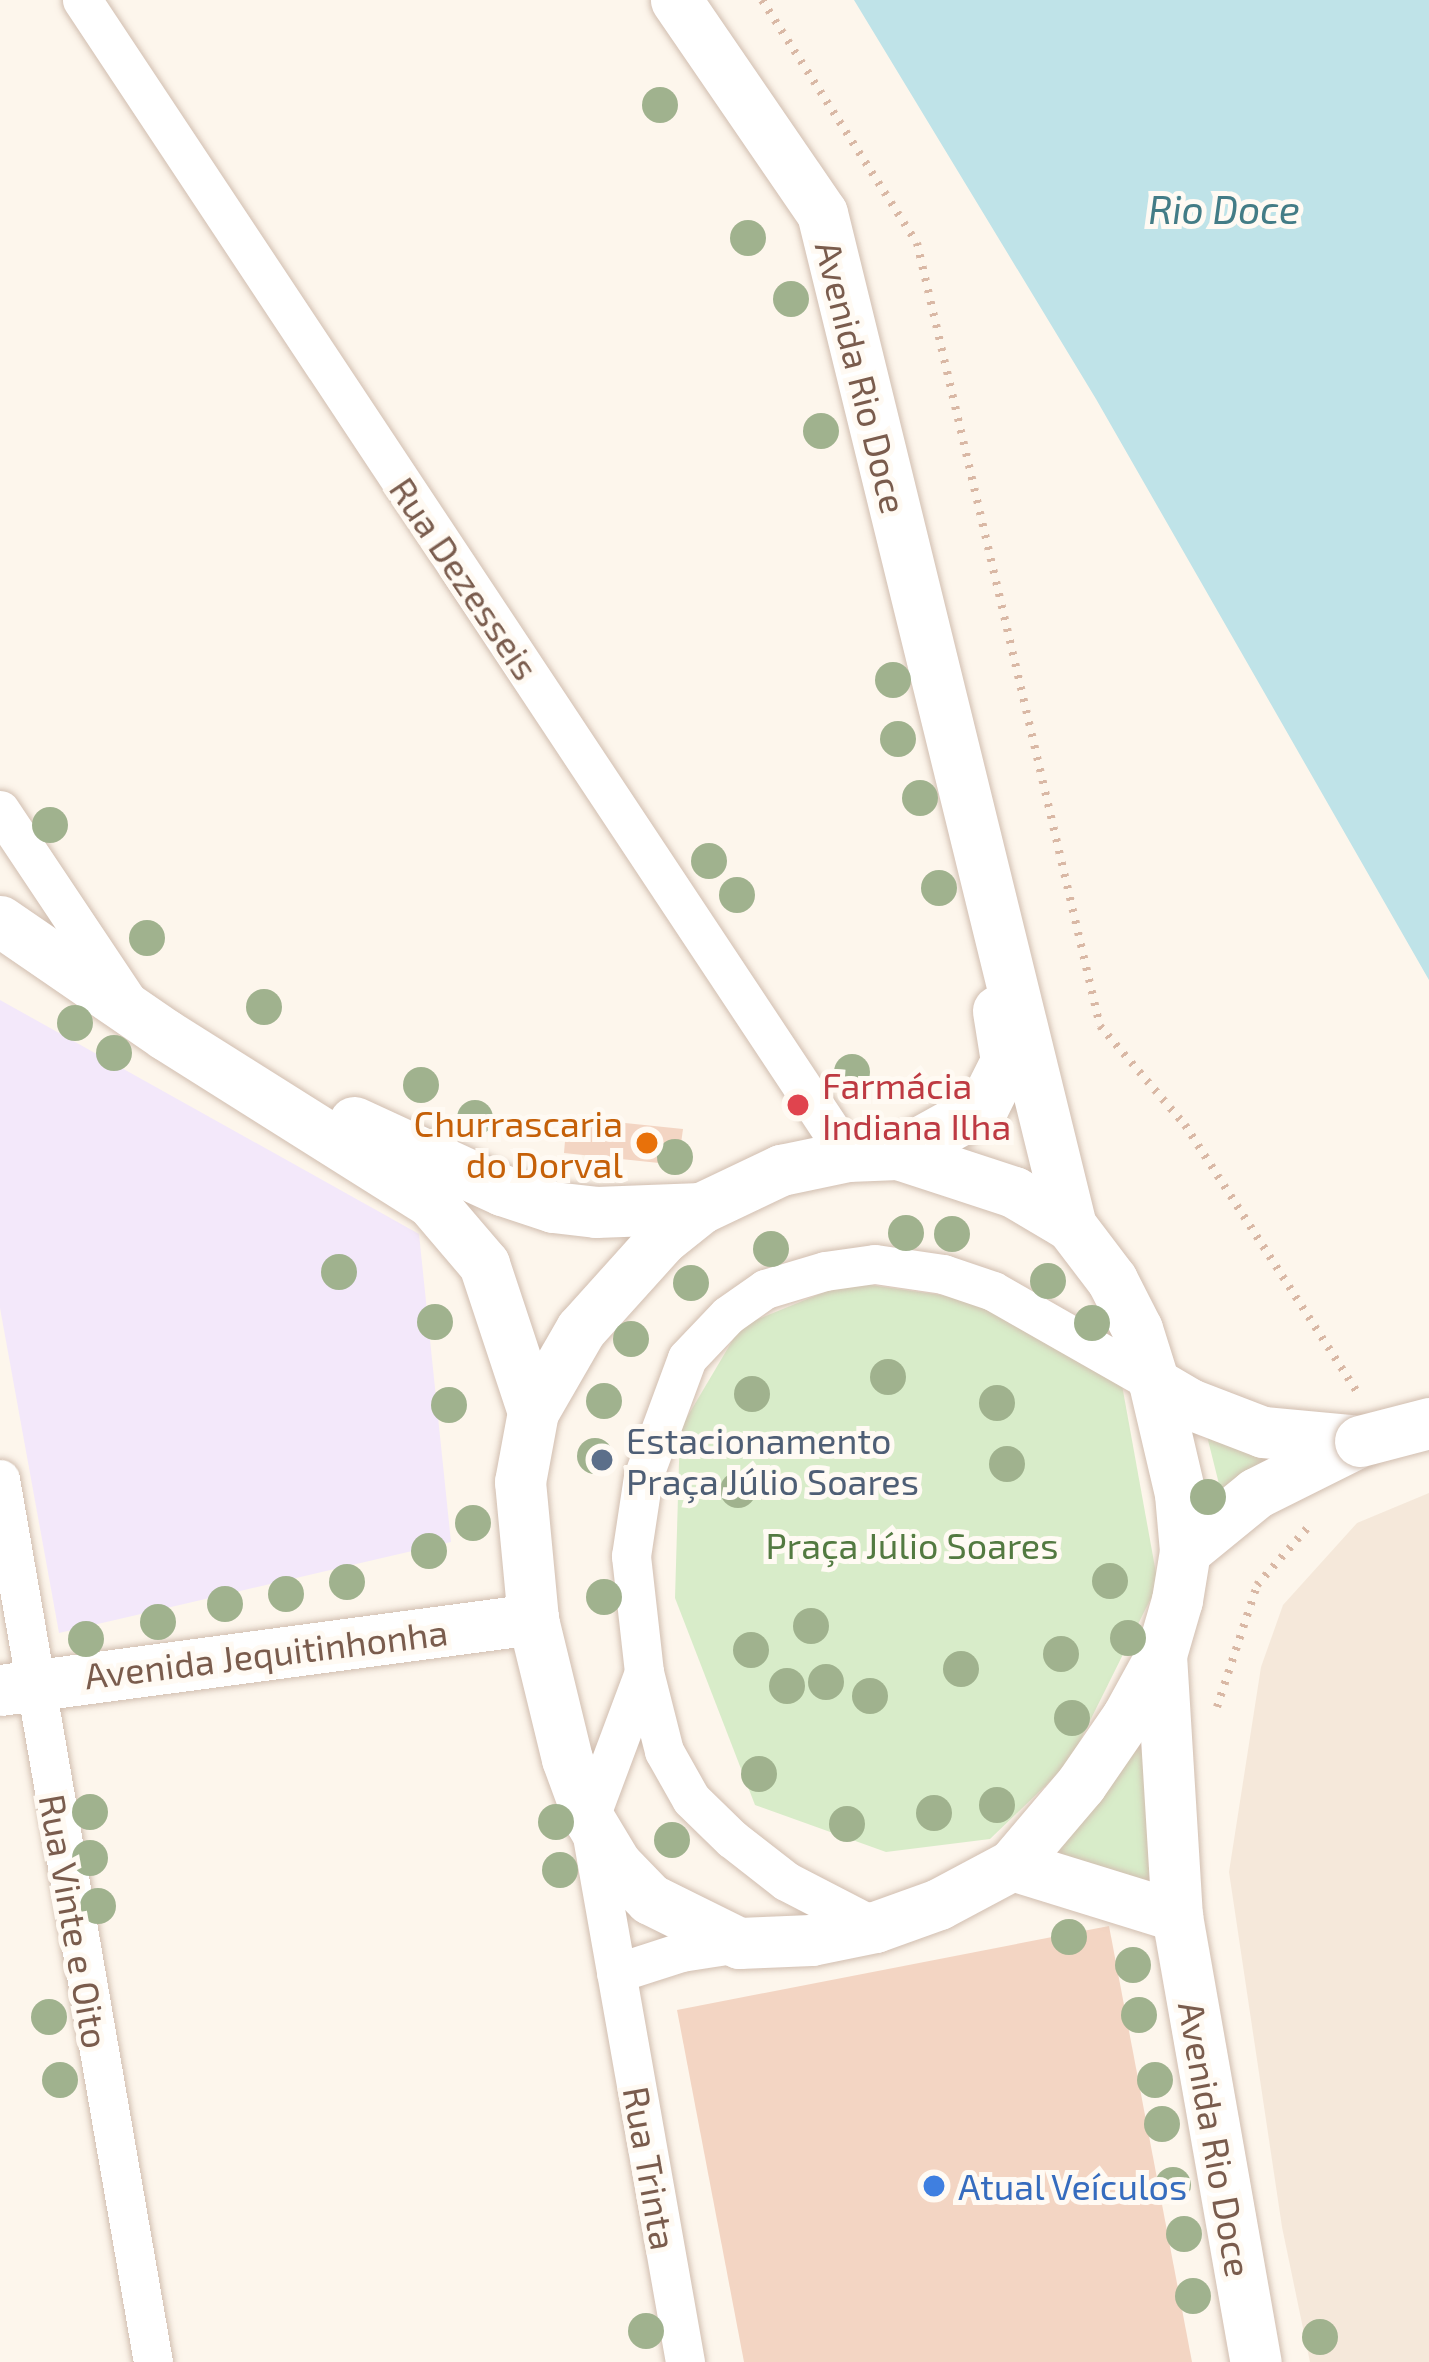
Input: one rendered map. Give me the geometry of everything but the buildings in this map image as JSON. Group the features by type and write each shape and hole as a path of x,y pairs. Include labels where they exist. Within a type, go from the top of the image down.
{"street":[{"name":"Rua Dezesseis","path":"82,0 873,1155"},
{"name":"Avenida Rio Doce","path":"676,0 822,213 1071,1226"},
{"name":"Avenida Rio Doce","path":"873,1155 983,1107 1006,1060 964,791"},
{"path":"0,810 150,1025 502,1190 554,1207 596,1212 701,1208"},
{"path":"0,921 150,1025 431,1202 484,1264 533,1412"},
{"path":"616,1973 681,1952 739,1943 811,1940 875,1927 939,1904 1012,1864 1082,1784 1161,1654 1186,1551 1180,1494 1137,1329 1112,1280 1071,1226 1014,1192 873,1155 781,1169 701,1208 662,1239 581,1329 533,1412 520,1482 533,1618 567,1759 590,1819 616,1864 650,1899 739,1943"},
{"path":"875,1927 786,1881 692,1799 664,1751 644,1672 631,1556 643,1477 687,1358 728,1315 765,1289 825,1270 875,1264 943,1274 1040,1314 1190,1404 1263,1432 1368,1439"},
{"path":"1186,1551 1256,1493 1368,1439 1429,1423"},
{"name":"Rua Vinte e Oito","path":"0,1479 16,1687 153,2362"},
{"name":"Avenida Jequitinhonha","path":"16,1687 533,1618"},
{"name":"Avenida Rio Doce","path":"1161,1654 1177,1916 1256,2362"},
{"path":"590,1819 644,1672"},
{"name":"Rua Trinta","path":"590,1819 686,2362"},
{"path":"1012,1864 1177,1916"}],"path":[{"path":"762,0 916,243 1100,1026 1185,1125 1353,1383 1368,1439"},
{"path":"1216,1709 1257,1585 1320,1517"}],"shaded area":[{"path":"0,1000 419,1234 451,1542 59,1633 0,1308"},
{"path":"1429,1493 1429,2362 1310,2362 1282,2227 1229,1872 1261,1667 1283,1605 1357,1523"}],"green space":[{"name":"Praça Júlio Soares","path":"849,1282 962,1298 1120,1374 1158,1584 1069,1763 990,1839 886,1852 755,1805 675,1598 680,1429 741,1326"},
{"path":"1202,1416 1332,1449 1225,1508"},
{"path":"1150,1705 1160,1893 1041,1857"}],"water":[{"name":"Rio Doce","path":"854,0 1429,0 1429,980 1096,399"}],"place":[{"name":"Farmácia Indiana Ilha","path":"798,1105"},
{"name":"Churrascaria do Dorval","path":"647,1143"},
{"name":"Estacionamento Praça Júlio Soares","path":"602,1460"},
{"name":"Atual Veículos","path":"934,2186"}]}
